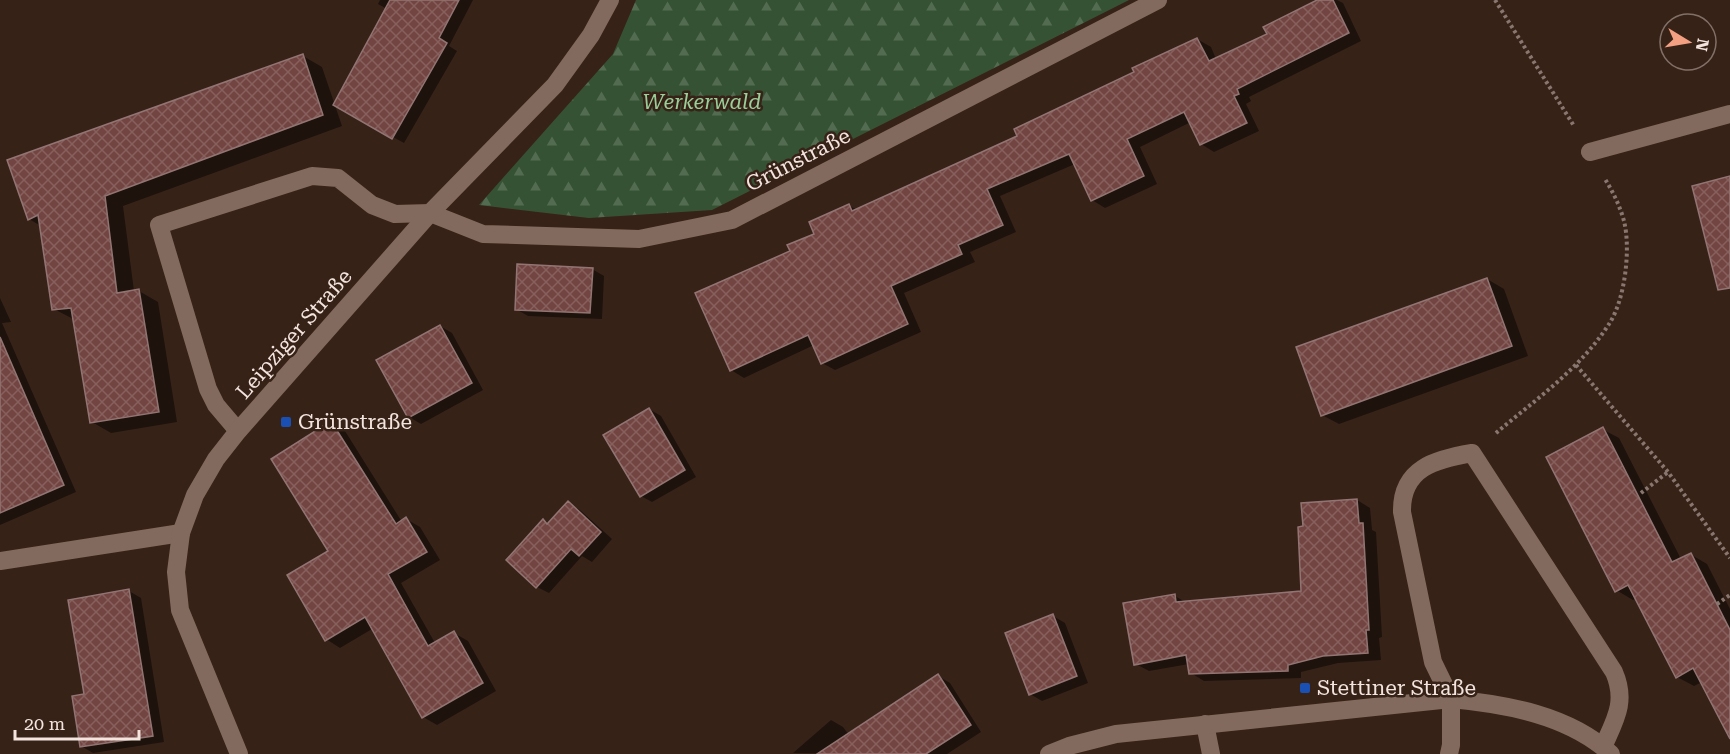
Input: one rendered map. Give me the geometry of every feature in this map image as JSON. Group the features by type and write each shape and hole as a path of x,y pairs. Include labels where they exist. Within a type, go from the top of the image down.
{"street":[{"name":"Leipziger Straße","path":"239,754 180,610 176,572 181,533 195,495 216,459 238,431 430,213 555,85 591,35 609,0"},
{"name":"Grünstraße","path":"430,213 483,234 605,239 639,239 732,220 1158,0"},
{"path":"1590,152 1730,114"},
{"path":"238,431 216,405 208,389 159,225 312,176 338,178 372,205 395,214 430,213"},
{"path":"1049,754 1069,746 1116,734 1451,699 1490,703 1530,711 1564,725 1607,750 1621,699 1617,678 1472,453 1448,458 1424,467 1412,478 1405,489 1402,503 1430,651 1451,699 1449,754"},
{"path":"0,561 181,533"},
{"path":"1205,723 1211,754"}],"path":[{"path":"1472,453 1576,365 1610,323 1622,292 1627,259 1624,223 1616,198 1590,152 1495,0"},
{"path":"1576,365 1668,472 1730,558"},
{"path":"1641,492 1668,472"},
{"path":"1717,604 1730,595"}],"green space":[{"name":"Werkerwald","path":"636,0 1129,0 712,210 589,218 479,205 613,54"}],"building":[{"path":"390,0 459,0 439,38 447,43 392,139 333,105"},
{"path":"1317,0 1333,0 1349,33 1237,89 1239,94 1234,96 1247,123 1200,145 1184,112 1127,139 1144,176 1091,201 1069,154 987,189 1003,225 958,245 962,254 891,286 908,324 821,364 808,335 730,371 695,293 790,251 787,245 814,234 809,222 849,204 852,211 1017,136 1014,129 1134,72 1132,68 1197,38 1209,61 1267,34 1263,27"},
{"path":"303,54 323,115 105,196 117,293 139,289 159,412 90,423 71,308 52,310 38,215 28,220 7,160"},
{"path":"1730,176 1730,288 1718,290 1692,186"},
{"path":"517,264 593,268 590,313 515,310"},
{"path":"1487,278 1512,346 1321,416 1296,347"},
{"path":"440,325 472,383 408,418 376,360"},
{"path":"0,337 64,485 0,513"},
{"path":"649,408 685,470 640,497 603,435"},
{"path":"331,421 396,524 406,517 427,552 388,574 428,646 454,631 483,683 422,718 365,617 325,641 287,575 328,551 271,459"},
{"path":"1603,427 1672,562 1691,553 1730,630 1730,739 1693,668 1676,678 1628,585 1615,592 1546,457"},
{"path":"1357,499 1359,523 1363,523 1369,630 1366,630 1368,653 1323,656 1288,665 1288,671 1189,674 1186,655 1134,665 1123,603 1175,594 1176,602 1301,591 1298,527 1303,526 1301,503"},
{"path":"568,501 601,532 579,556 571,549 536,588 506,560 543,519 547,524"},
{"path":"129,589 153,736 80,747 72,696 84,694 68,600"},
{"path":"1053,614 1077,676 1029,695 1005,633"},
{"path":"938,674 971,725 926,754 817,754"}],"place":[{"name":"Grünstraße","path":"286,422"},
{"name":"Stettiner Straße","path":"1305,688"}]}
